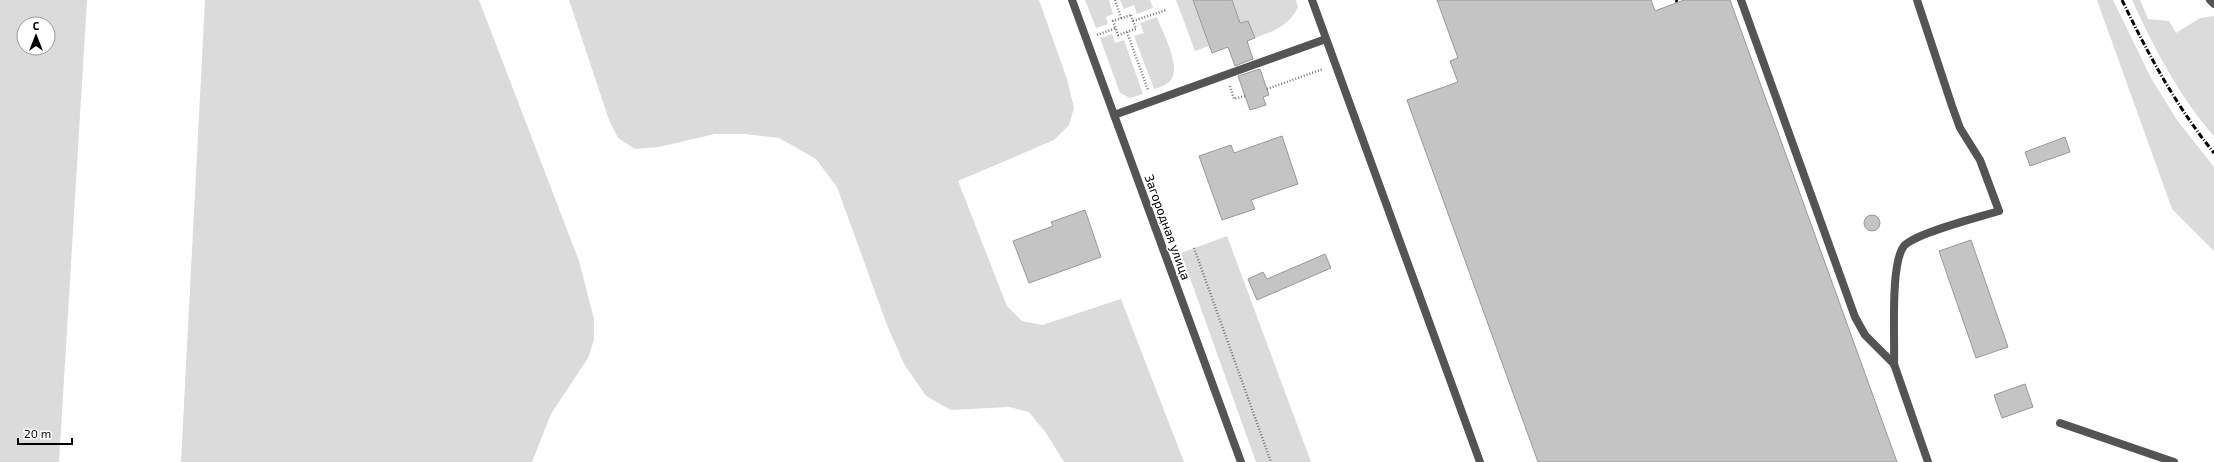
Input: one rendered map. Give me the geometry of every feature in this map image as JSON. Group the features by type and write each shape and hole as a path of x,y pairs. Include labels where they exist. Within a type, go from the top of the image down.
{"street":[{"name":"Загородная улица","path":"1072,0 1241,462"},
{"path":"1312,0 1480,462"},
{"path":"1743,0 1855,317 1865,334 1894,364"},
{"path":"1918,0 1960,128 1980,160 1999,211 1918,237 1904,245 1897,262 1894,364 1928,462"},
{"path":"2210,0 2214,4"},
{"path":"1114,115 1326,39"},
{"path":"2060,423 2174,462"}],"path":[{"path":"1115,0 1122,18"},
{"path":"1133,21 1166,10"},
{"path":"1131,15 1133,21 1136,29 1118,35 1113,21 1131,15"},
{"path":"1086,38 1116,28"},
{"path":"1127,32 1152,101"},
{"path":"1267,88 1324,69"},
{"path":"1226,75 1234,99 1245,96"},
{"path":"1194,248 1271,462"}],"shaded area":[{"path":"0,0 87,0 59,462 0,462"},
{"path":"205,0 479,0 579,261 594,319 594,340 588,358 551,414 532,462 181,462"},
{"path":"569,0 1039,0 1067,79 1074,108 1069,125 1054,140 958,181 1007,306 1022,321 1042,325 1121,299 1184,462 1064,462 1046,433 1029,412 1009,407 951,410 926,396 904,364 887,325 837,187 816,159 779,138 745,134 715,134 659,147 635,149 618,138 609,120"},
{"path":"1085,0 1109,0 1113,14 1106,17 1108,24 1096,28"},
{"path":"1120,0 1150,0 1153,8 1137,14 1134,5 1124,9"},
{"path":"1176,0 1193,0 1209,46 1195,51"},
{"path":"1232,0 1296,0 1298,7 1290,19 1280,27 1255,38 1248,21 1240,23"},
{"path":"2097,0 2113,0 2151,78 2177,120 2214,167 2214,251 2172,209"},
{"path":"2132,0 2140,0 2148,19 2169,21 2176,33 2200,18 2214,16 2214,136 2201,121 2178,88 2149,36"},
{"path":"1157,17 1172,56 1174,72 1169,82 1154,89 1134,36 1144,33 1140,23"},
{"path":"1112,34 1115,43 1124,40 1143,94 1130,98 1120,93 1100,38"},
{"path":"1227,236 1311,462 1256,462 1181,253"}],"building":[{"path":"1193,0 1232,0 1240,23 1248,21 1255,38 1247,41 1253,59 1235,66 1228,47 1212,53"},
{"path":"1437,0 1651,0 1655,11 1684,0 1730,0 1897,462 1538,462 1407,100 1458,82 1450,61 1458,58"},
{"path":"1260,69 1269,95 1263,97 1266,105 1250,110 1238,76"},
{"path":"1282,136 1298,184 1251,200 1255,209 1222,220 1199,156 1231,145 1234,153"},
{"path":"2065,137 2070,152 2030,166 2025,152"},
{"path":"1085,210 1101,257 1029,283 1013,241 1053,226 1051,222"},
{"path":"1872,215 1878,217 1880,223 1878,229 1872,231 1866,229 1864,223 1866,217"},
{"path":"1971,240 2008,347 1976,358 1939,251"},
{"path":"1325,254 1331,268 1257,300 1248,279 1263,272 1267,279"},
{"path":"2025,384 2033,407 2002,418 1994,395"}],"railway":[{"path":"2122,0 2142,40 2175,98 2187,117 2214,153"}]}
